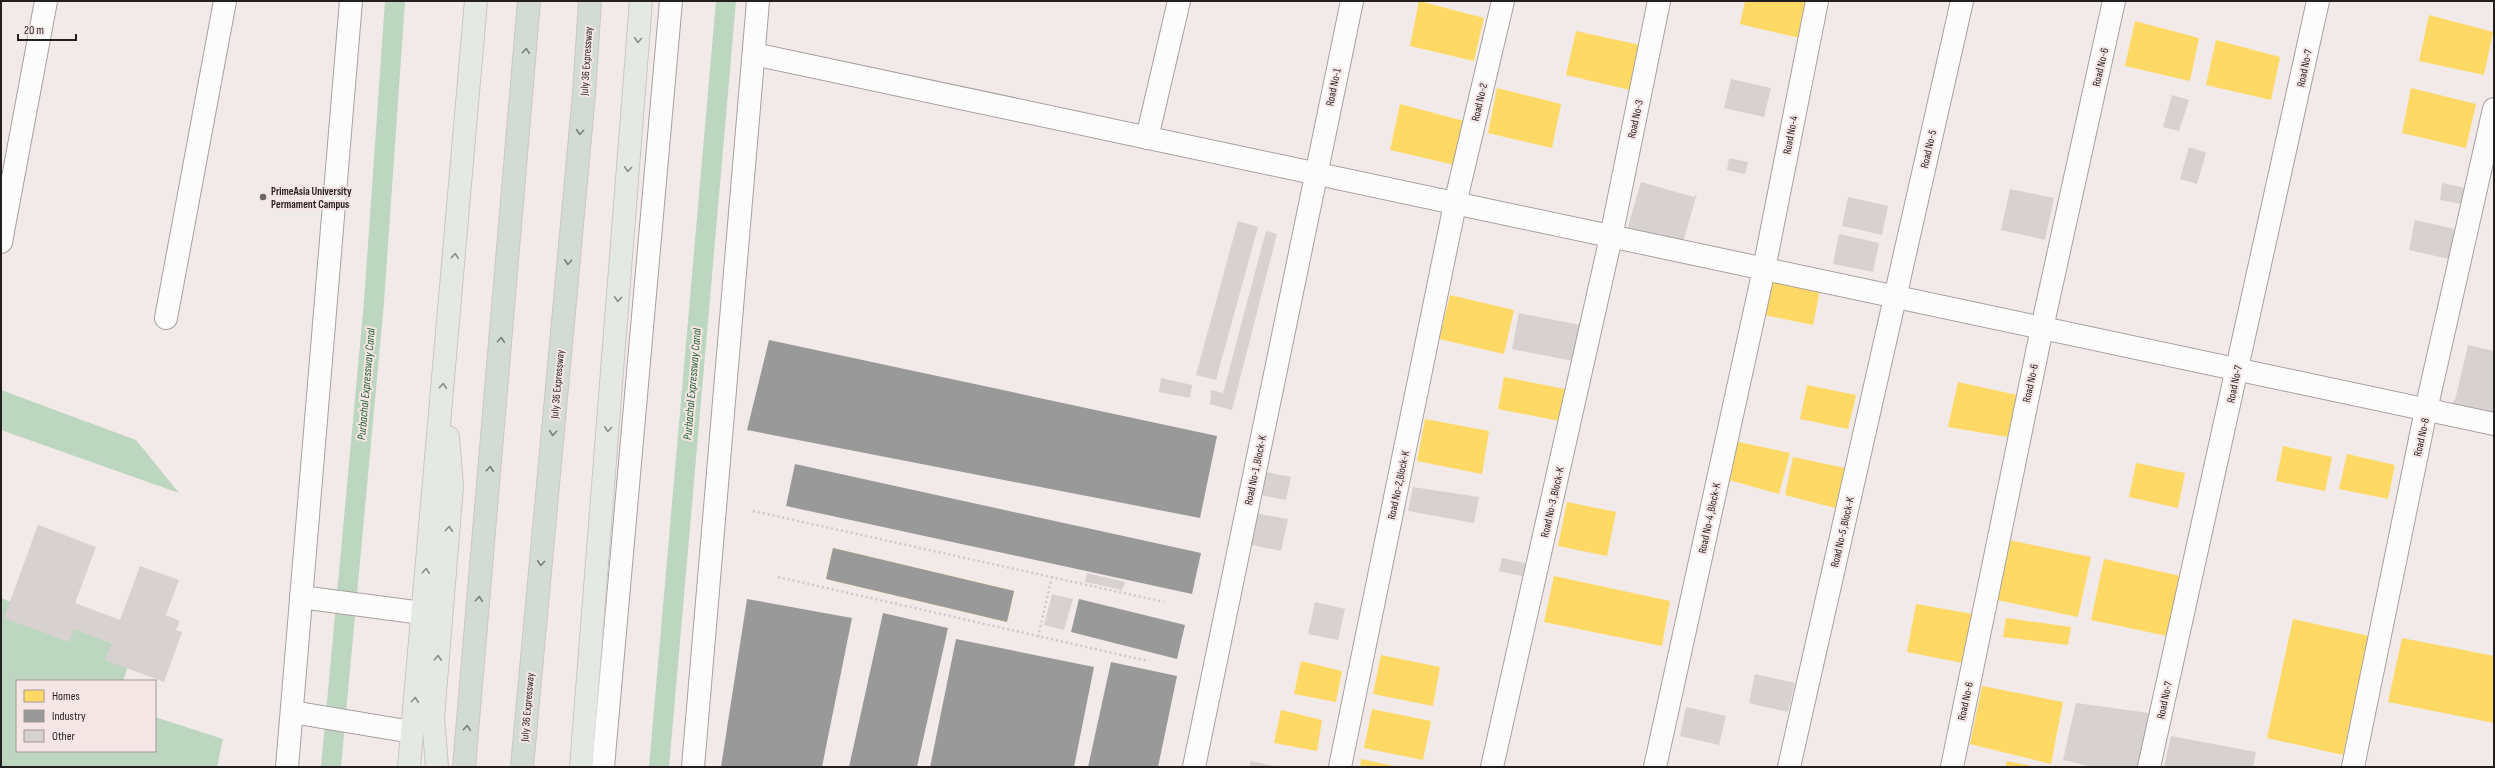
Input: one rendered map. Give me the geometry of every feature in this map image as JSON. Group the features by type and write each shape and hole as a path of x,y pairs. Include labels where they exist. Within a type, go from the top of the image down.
{"highway":[{"path":"464,767 529,1"},
{"name":"July 36 Expressway","path":"522,767 584,94 590,1"}],"main road":[{"path":"409,767 476,1"},
{"path":"581,767 641,1"},
{"path":"437,767 433,717 452,486 450,442 440,417"}],"street":[{"path":"1,242 46,1"},
{"path":"166,318 225,1"},
{"path":"286,767 292,712 351,1"},
{"path":"603,767 671,1"},
{"path":"693,767 758,1"},
{"path":"1147,138 1179,1"},
{"name":"Road No-1","path":"1315,174 1352,1"},
{"name":"Road No-2","path":"1455,204 1503,1"},
{"name":"Road No-3","path":"1611,237 1659,1"},
{"name":"Road No-4","path":"1764,269 1817,1"},
{"name":"Road No-5","path":"1895,297 1962,1"},
{"name":"Road No-6","path":"1952,767 2042,328 2114,1"},
{"name":"Road No-7","path":"2149,767 2318,1"},
{"path":"754,54 2494,424"},
{"name":"Road No-8","path":"2353,767 2426,410 2494,109"},
{"name":"Road No-1 ,Block-K","path":"1194,767 1315,174"},
{"name":"Road No-2,Block-K","path":"1340,767 1455,204"},
{"name":"Road No-3 ,Block-K","path":"1492,767 1611,237"},
{"name":"Road No-4 ,Block-K","path":"1655,767 1764,269"},
{"name":"Road No-5 ,Block-K","path":"1789,767 1895,297"},
{"path":"301,597 328,599 422,613"},
{"path":"292,712 366,726 412,732"}],"path":[{"path":"753,511 1164,602"},
{"path":"778,577 1148,661"},
{"path":"1038,637 1052,577"}],"shaded area":[{"path":"1,390 136,440 179,493 1,430"},
{"path":"1,598 133,652 123,680 16,680 16,752 156,752 156,717 223,739 217,767 1,767"}],"building: Homes":[{"path":"1419,1 1484,18 1474,61 1410,46"},
{"path":"1745,1 1813,1 1804,39 1740,24"},
{"path":"2429,15 2493,32 2484,75 2419,61"},
{"path":"2135,21 2199,38 2190,81 2125,66"},
{"path":"1576,31 1640,45 1630,90 1566,75"},
{"path":"2216,40 2280,57 2271,100 2206,85"},
{"path":"1497,88 1561,104 1552,148 1488,133"},
{"path":"2411,88 2476,104 2466,148 2402,133"},
{"path":"1400,104 1464,121 1455,165 1390,150"},
{"path":"1772,280 1820,290 1813,325 1764,315"},
{"path":"1450,295 1514,310 1504,354 1439,339"},
{"path":"1504,377 1565,389 1559,421 1498,409"},
{"path":"1958,382 2017,395 2008,437 1948,427"},
{"path":"1807,385 1856,395 1848,429 1800,419"},
{"path":"1425,419 1489,431 1482,474 1417,461"},
{"path":"1734,441 1790,453 1779,494 1725,479"},
{"path":"2283,446 2332,457 2325,491 2276,481"},
{"path":"2347,454 2395,465 2388,499 2339,489"},
{"path":"1793,457 1850,469 1839,509 1785,495"},
{"path":"2136,463 2185,473 2178,508 2129,497"},
{"path":"1567,502 1616,512 1607,556 1558,546"},
{"path":"2009,540 2091,557 2078,617 1997,600"},
{"path":"833,548 1014,591 1007,622 826,579"},
{"path":"2104,559 2185,577 2172,637 2091,620"},
{"path":"1554,576 1670,601 1662,646 1544,622"},
{"path":"1916,604 1973,614 1963,663 1907,652"},
{"path":"2006,618 2071,627 2068,645 2003,637"},
{"path":"2293,619 2369,636 2343,755 2267,738"},
{"path":"2402,638 2494,656 2494,723 2388,702"},
{"path":"1381,655 1440,667 1433,706 1373,694"},
{"path":"1301,661 1342,671 1336,702 1294,694"},
{"path":"1982,686 2063,702 2051,764 1970,744"},
{"path":"1372,709 1431,721 1423,760 1364,748"},
{"path":"1281,710 1322,720 1317,751 1274,743"},
{"path":"1361,759 1394,766 1394,767 1360,767"},
{"path":"2007,761 2032,766 2032,767 2005,767"}],"building: Industry":[{"path":"769,340 1217,436 1200,518 747,430"},
{"path":"795,464 1201,553 1192,594 786,506"},
{"path":"833,548 1014,591 1007,622 826,579"},
{"path":"747,599 852,618 822,767 721,767"},
{"path":"1079,599 1185,625 1177,659 1071,632"},
{"path":"883,613 948,628 917,767 849,767"},
{"path":"956,639 1094,667 1074,767 930,767"},
{"path":"1111,662 1177,676 1158,767 1088,767"}],"building: Other":[{"path":"1731,79 1771,88 1764,117 1724,108"},
{"path":"2172,95 2189,100 2179,131 2163,127"},
{"path":"2189,147 2206,153 2197,184 2180,179"},
{"path":"1729,158 1748,162 1745,174 1727,170"},
{"path":"1641,182 1694,197 1697,193 1682,246 1627,230"},
{"path":"2442,183 2465,188 2462,204 2440,200"},
{"path":"2010,189 2054,198 2045,240 2001,230"},
{"path":"1848,197 1888,206 1882,235 1842,226"},
{"path":"2415,220 2455,229 2449,259 2409,250"},
{"path":"1238,221 1258,227 1216,380 1196,375"},
{"path":"1266,231 1277,234 1232,410 1210,404 1211,390 1223,393"},
{"path":"1839,234 1879,243 1873,272 1833,264"},
{"path":"1519,313 1580,325 1573,361 1512,349"},
{"path":"2468,345 2494,351 2494,414 2451,404 2455,400"},
{"path":"1161,378 1192,385 1190,398 1159,392"},
{"path":"1266,472 1291,477 1286,500 1261,495"},
{"path":"1413,487 1479,497 1474,523 1408,511"},
{"path":"1254,513 1288,519 1281,551 1247,544"},
{"path":"38,525 96,547 75,603 120,620 140,566 179,580 166,615 180,621 176,630 182,632 164,682 105,660 112,643 73,629 69,642 4,618"},
{"path":"1502,558 1529,564 1526,577 1499,571"},
{"path":"1087,573 1125,582 1122,590 1085,582"},
{"path":"1052,594 1073,599 1064,630 1044,625"},
{"path":"1315,602 1345,609 1338,640 1308,634"},
{"path":"1755,674 1795,683 1788,712 1749,703"},
{"path":"2076,703 2149,713 2140,767 2094,767 2063,760"},
{"path":"1686,707 1726,716 1719,745 1680,736"},
{"path":"2171,736 2256,752 2253,767 2164,767"},
{"path":"1251,761 1275,766 1275,767 1249,767"}],"waterway":[{"name":"Purbachal Expressway Canal","path":"331,767 374,302 395,1"},
{"name":"Purbachal Expressway Canal","path":"659,767 726,1"}],"place":[{"name":"PrimeAsia University Permament Campus","path":"263,197"}]}
